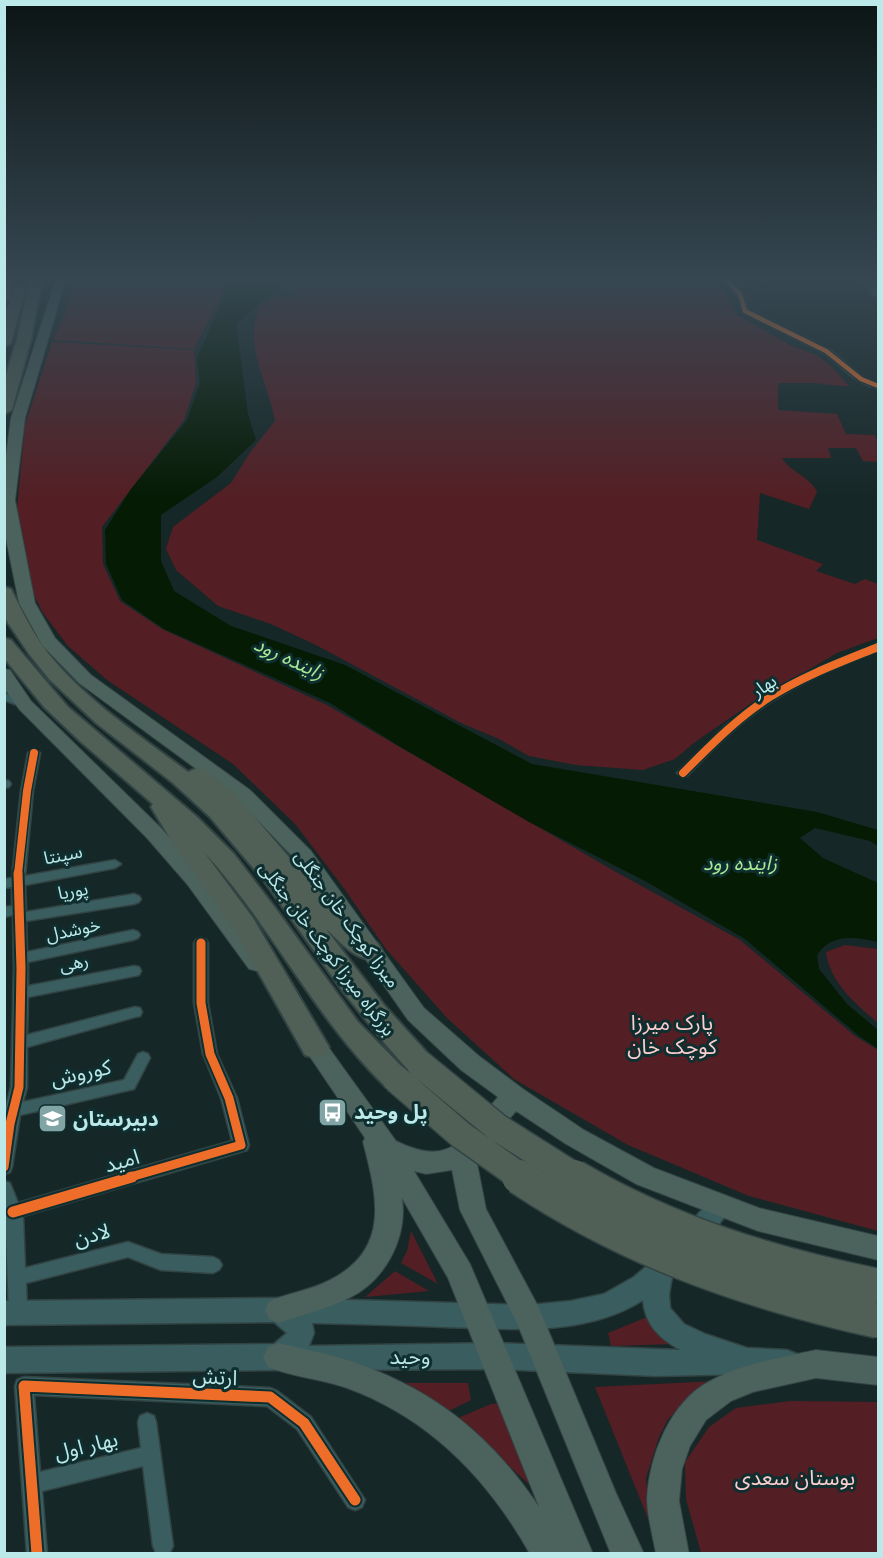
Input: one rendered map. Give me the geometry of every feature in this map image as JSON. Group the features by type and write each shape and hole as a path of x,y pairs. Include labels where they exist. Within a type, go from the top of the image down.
{"highway":[{"path":"4,410 20,352"},
{"name":"بزرگراه میرزا کوچک خان جنگلی","path":"4,593 19,625 55,674 93,710 183,779 251,849 387,1031 428,1110 485,1156 620,1236 683,1264 730,1281 879,1321"},
{"name":"بزرگراه میرزا کوچک خان جنگلی","path":"4,644 68,719 194,827 226,861 370,1057 408,1072 456,1098 510,1138 634,1208 696,1236 775,1263 879,1286"},
{"path":"127,737 160,752 190,770 225,798 255,830 320,910 369,951"},
{"path":"156,795 179,835 244,924 315,1047"}],"main road":[{"name":"میرزا کوچک خان جنگلی","path":"39,352 18,418 8,500 9,519 27,603 48,641 85,679 243,794 304,856 369,951 416,1014 470,1063 514,1096 575,1137 645,1176 721,1206 825,1237 879,1248"},
{"path":"4,674 25,705 154,833 195,879 380,1138 460,1273 577,1554"},
{"path":"380,1138 409,1159 426,1163 442,1162 462,1156 514,1096"},
{"path":"279,1310 341,1288 363,1273 387,1239 391,1222 380,1138"},
{"path":"462,1156 472,1210 530,1317 604,1502 628,1554"},
{"path":"11,1313 279,1310 530,1317 565,1314 610,1304 660,1274 721,1206"},
{"path":"660,1274 655,1287 655,1304 663,1324 682,1338 747,1360"},
{"path":"278,1357 298,1343 301,1335 300,1328 279,1310"},
{"name":"وحید","path":"4,1360 495,1356 656,1363 747,1360 816,1364"},
{"path":"278,1357 348,1375 384,1389 425,1411 460,1435 502,1479 530,1518 549,1554"},
{"path":"673,1554 663,1501 666,1469 678,1438 694,1410 720,1391 752,1378 816,1364 879,1371"}],"street":[{"path":"824,352 835,357 859,378 872,386 879,386"},
{"name":"بهار","path":"682,773 715,740 780,691 847,659 879,647"},
{"path":"4,696 25,705"},
{"path":"5,1165 19,1087 20,1043 19,914 11,883 34,753"},
{"name":"سپنتا","path":"11,883 115,864"},
{"name":"پوریا","path":"4,912 19,914 134,899"},
{"name":"خوشدل","path":"20,959 134,935"},
{"name":"امید","path":"13,1212 241,1145 230,1098 210,1054 201,1003 201,943"},
{"name":"رهی","path":"20,993 134,971"},
{"path":"20,1043 135,1012"},
{"name":"کوروش","path":"14,1110 129,1085 143,1058"},
{"path":"4,1188 13,1212 17,1278 11,1313"},
{"name":"لادن","path":"17,1278 128,1249 161,1262 213,1265"},
{"name":"ارتش","path":"32,1484 24,1386 270,1398 304,1423 355,1500"},
{"path":"147,1422 163,1546"},
{"name":"بهار اول","path":"32,1484 151,1455"},
{"path":"32,1484 37,1554"}],"green space":[{"name":"پارک میرزا کوچک خان","path":"49,352 194,352 196,383 184,420 102,527 103,564 120,601 162,629 327,705 616,872 740,940 855,1036 878,1050 878,1231 749,1196 628,1145 514,1079 447,1018 386,949 296,825 233,764 107,680 68,646 43,613 30,587 16,518 25,425"},
{"path":"256,352 807,352 816,355 832,367 850,387 814,383 778,383 778,410 837,414 846,434 875,435 878,442 878,462 863,461 856,448 828,448 831,458 782,458 810,482 817,492 809,509 760,493 757,540 823,564 816,571 855,584 865,579 878,584 878,638 837,653 746,707 695,742 675,759 643,770 576,765 529,756 499,739 461,723 316,645 271,624 218,606 176,570 166,549 173,527 231,483 251,451 275,421"},
{"path":"845,945 878,949 878,1023 845,992 828,963 826,952"},
{"path":"411,1231 438,1284 401,1263 407,1251"},
{"path":"395,1271 429,1291 365,1297"},
{"path":"647,1317 662,1336 674,1344 611,1346 608,1333"},
{"path":"717,1381 694,1394 668,1419 659,1437 646,1478 651,1526 595,1387"},
{"path":"388,1383 468,1383 471,1400 449,1411"},
{"name":"بوستان سعدی","path":"790,1401 878,1402 878,1553 701,1553 686,1499 685,1462 709,1427 736,1408"},
{"path":"504,1403 535,1490 458,1418 491,1404"}],"water":[{"name":"زاینده رود","path":"200,352 240,352 248,414 256,440 217,477 161,515 161,561 174,591 231,626 345,665 532,764 817,812 878,830 878,846 870,841 815,828 800,838 823,858 878,883 878,942 844,938 830,943 817,955 819,969 847,1004 878,1030 878,1049 859,1036 745,939 645,881 529,822 330,703 164,629 122,600 106,564 105,530 131,489 187,420 200,383 197,358"}],"cycle path":[{"path":"827,352 866,383 878,386"},
{"path":"683,773 730,728 769,698 817,672 878,647"},
{"path":"4,1167 10,1124 19,1087 21,968 18,875 27,791 34,753"},
{"path":"13,1212 241,1145 229,1098 210,1054 201,1003 201,943"},
{"path":"37,1554 24,1386 270,1397 304,1423 355,1500"}],"place":[{"name":"پل وحید","path":"333,1112"},
{"name":"دبیرستان","path":"52,1119"}]}
